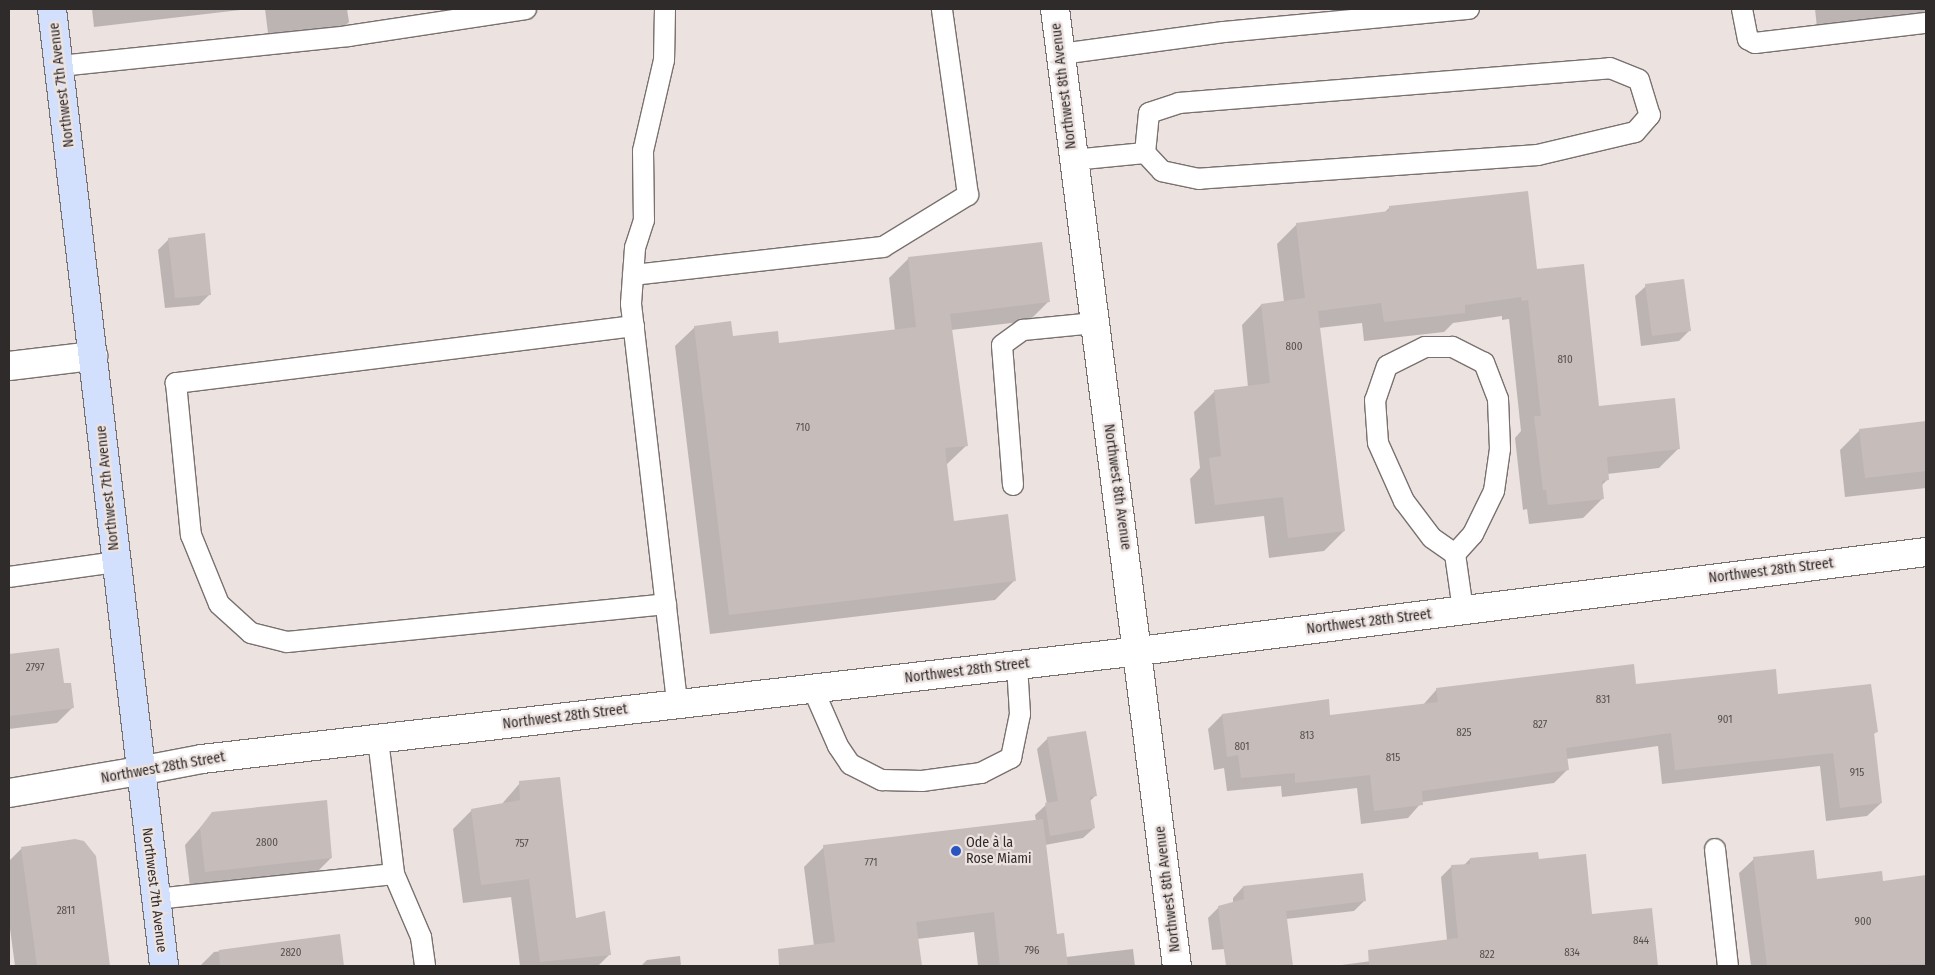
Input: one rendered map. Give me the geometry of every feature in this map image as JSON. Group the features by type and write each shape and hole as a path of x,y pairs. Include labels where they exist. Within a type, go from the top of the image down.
{"main road":[{"name":"Northwest 7th Avenue","path":"52,9 164,966"}],"street":[{"name":"Northwest 8th Avenue","path":"1055,9 1073,160 1139,651 1177,966"},
{"path":"9,366 93,356"},
{"name":"Northwest 28th Street","path":"9,793 202,759 1139,651 1926,552"}],"lane":[{"path":"60,66 348,36 490,12 526,9"},
{"path":"665,9 664,60 643,151 644,220 635,248 631,304 677,704"},
{"path":"633,275 883,247 968,195 942,9"},
{"path":"1061,54 1224,32 1469,9"},
{"path":"1742,9 1748,39 1755,43 1926,23"},
{"path":"1073,160 1145,154 1162,171 1199,179 1538,155 1635,132 1650,115 1639,80 1610,68 1592,69 1179,103 1149,113 1145,154"},
{"path":"1013,486 1002,345 1023,330 1095,323"},
{"path":"634,326 176,383 191,535 219,604 251,633 287,642 666,604"},
{"path":"1455,554 1473,534 1494,491 1500,449 1498,399 1484,363 1452,347 1425,347 1387,366 1375,400 1378,443 1404,501 1432,538 1455,554 1463,610"},
{"path":"9,577 116,562"},
{"path":"813,688 838,746 850,764 882,780 922,781 981,773 1011,758 1020,714 1017,665"},
{"path":"378,739 394,874 421,937 425,966"},
{"path":"1715,849 1728,966"},
{"path":"156,899 394,874"}],"building":[{"path":"1528,191 1537,269 1584,264 1599,406 1675,398 1680,449 1607,457 1609,480 1602,481 1604,499 1548,505 1546,490 1543,490 1534,416 1541,416 1528,300 1522,301 1521,297 1465,305 1465,313 1384,322 1381,303 1318,311 1345,531 1288,538 1283,497 1215,505 1209,458 1221,456 1214,390 1270,383 1261,304 1305,298 1296,223 1389,211 1389,206"},
{"path":"205,233 211,295 175,298 168,238"},
{"path":"1042,242 1050,302 950,314 968,446 945,448 954,521 1008,514 1016,581 729,615 694,326 731,321 733,336 778,331 779,343 916,327 908,257"},
{"path":"1684,279 1691,331 1652,336 1645,284"},
{"path":"1926,421 1926,471 1865,478 1859,429"},
{"path":"59,648 64,683 71,683 74,708 9,716 9,654"},
{"path":"1634,664 1636,684 1776,669 1778,694 1871,684 1878,732 1874,733 1882,803 1840,808 1833,753 1675,770 1671,733 1566,748 1569,770 1422,791 1423,805 1374,811 1370,775 1295,783 1295,773 1241,778 1238,755 1227,757 1222,714 1329,699 1330,715 1438,702 1436,688"},
{"path":"1086,731 1097,796 1090,797 1095,828 1050,836 1045,803 1058,801 1047,737"},
{"path":"560,777 576,918 605,911 611,955 540,962 529,879 481,885 471,809 520,800 519,781"},
{"path":"327,800 332,858 205,872 200,828 212,812"},
{"path":"1043,819 1057,934 1064,933 1068,966 1000,966 994,912 916,922 922,966 779,966 778,949 835,942 823,845"},
{"path":"75,839 84,841 96,856 110,966 37,966 21,847"},
{"path":"1814,850 1817,879 1882,871 1883,881 1926,875 1926,964 1767,966 1753,857"},
{"path":"1538,852 1539,859 1586,854 1592,914 1652,908 1658,966 1369,966 1368,950 1458,938 1451,865 1470,864 1470,858"},
{"path":"1363,873 1366,901 1286,911 1293,966 1226,966 1218,906 1244,899 1243,886"},
{"path":"340,934 344,966 220,966 219,950"}],"place":[{"name":"Ode à la Rose Miami","path":"956,851"}]}
